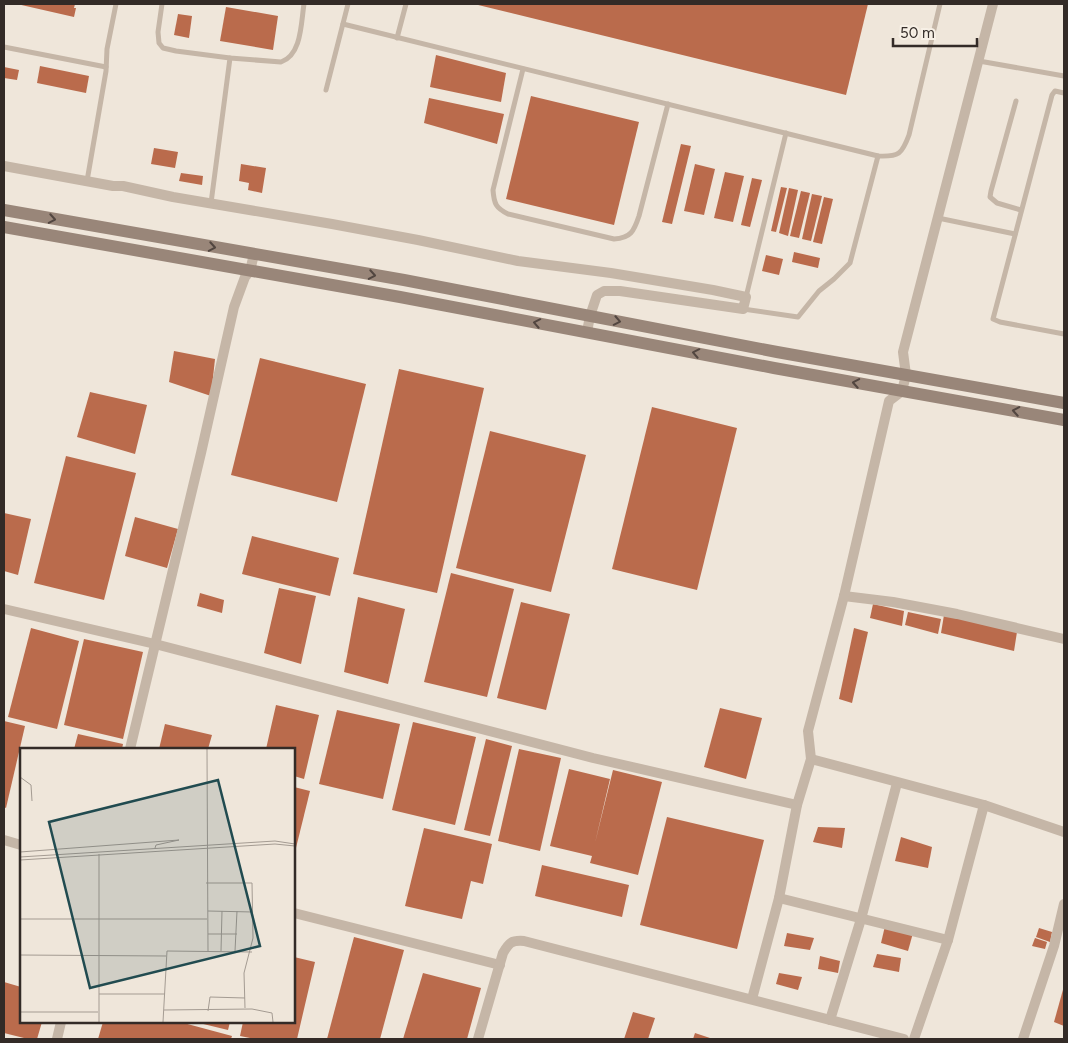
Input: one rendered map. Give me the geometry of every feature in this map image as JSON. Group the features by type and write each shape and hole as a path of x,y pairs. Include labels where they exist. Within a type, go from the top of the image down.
{"main road":[{"path":"4,210 404,280 777,352 1064,403"},
{"path":"4,227 400,297 774,368 1064,420"}],"street":[{"path":"752,999 779,898 797,805 811,759 808,731 844,596 889,401 902,391 906,375 903,352 993,4"},
{"path":"4,166 380,233 518,261 611,273 746,297 743,309 620,291 604,291 597,295 587,332"},
{"path":"130,748 201,454 234,307 245,277 250,270 254,254"},
{"path":"844,596 893,602 957,614 1064,639"},
{"path":"4,609 155,644 593,758 797,805"},
{"path":"811,759 984,806 1064,832"},
{"path":"830,1020 861,919 897,783"},
{"path":"914,1039 948,940 984,806"},
{"path":"4,840 20,844"},
{"path":"779,898 948,940"},
{"path":"1023,1039 1054,946 1064,904"},
{"path":"295,913 500,965"},
{"path":"478,1039 503,953 508,945 517,940 904,1039"},
{"path":"57,1039 61,1023"}],"lane":[{"path":"87,181 106,67 107,49 116,4"},
{"path":"162,4 158,32 159,43 163,48 230,58 281,62 287,60 297,46 304,4"},
{"path":"326,90 348,4"},
{"path":"397,38 406,4"},
{"path":"343,24 878,156 888,156 898,154 905,147 940,4"},
{"path":"4,47 106,67"},
{"path":"210,204 230,58"},
{"path":"978,61 1064,76"},
{"path":"523,69 493,190 494,200 499,209 508,214 614,238 622,238 630,234 635,228 639,216 668,104"},
{"path":"1064,92 1055,90 1052,94 993,318 1000,322 1064,334"},
{"path":"1016,101 990,198 997,203 1021,210"},
{"path":"746,297 786,133"},
{"path":"743,309 798,317 819,292 850,263 878,156"},
{"path":"938,218 1015,234"}],"building":[{"path":"17,4 75,4 74,8 76,8 74,17"},
{"path":"474,4 868,4 846,95"},
{"path":"226,7 278,16 273,50 220,41"},
{"path":"178,14 192,16 189,38 174,35"},
{"path":"436,55 506,73 501,102 430,87"},
{"path":"40,66 89,76 86,93 37,83"},
{"path":"4,67 19,70 17,80 4,78"},
{"path":"531,96 639,122 614,225 506,199"},
{"path":"429,98 504,114 497,144 424,123"},
{"path":"681,144 691,146 672,224 662,222"},
{"path":"154,148 178,152 175,168 151,164"},
{"path":"241,164 266,168 262,193 248,190 249,183 239,181"},
{"path":"695,164 715,169 704,215 684,211"},
{"path":"725,172 744,176 733,222 714,218"},
{"path":"181,173 203,176 202,185 179,181"},
{"path":"752,178 762,180 750,227 741,225"},
{"path":"781,187 787,188 776,232 771,231"},
{"path":"789,188 798,190 788,236 779,233"},
{"path":"801,191 810,193 799,238 790,236"},
{"path":"812,194 822,196 811,241 802,239"},
{"path":"824,197 833,199 822,244 813,242"},
{"path":"794,252 820,258 818,268 792,262"},
{"path":"766,255 783,259 779,275 762,271"},
{"path":"174,351 215,359 211,396 169,382"},
{"path":"260,358 366,384 337,502 231,475"},
{"path":"399,369 484,388 437,593 353,574"},
{"path":"90,392 147,405 135,454 77,437"},
{"path":"652,407 737,428 697,590 612,569"},
{"path":"490,431 586,455 551,592 456,568"},
{"path":"66,456 136,473 104,600 34,583"},
{"path":"4,513 31,519 18,575 4,571"},
{"path":"135,517 178,529 167,568 125,556"},
{"path":"252,536 339,558 330,596 242,574"},
{"path":"451,573 514,589 487,697 424,682"},
{"path":"279,588 316,596 301,664 264,653"},
{"path":"200,593 224,600 222,613 197,606"},
{"path":"358,597 405,609 388,684 344,672"},
{"path":"521,602 570,614 546,710 497,698"},
{"path":"873,604 904,611 902,626 870,618"},
{"path":"908,612 941,619 938,634 905,625"},
{"path":"944,615 1017,632 1014,651 941,633"},
{"path":"31,628 79,641 57,729 8,717"},
{"path":"854,628 868,632 852,703 839,699"},
{"path":"84,639 143,652 123,739 64,725"},
{"path":"276,705 319,715 304,779 295,776 295,748 266,748"},
{"path":"720,708 762,718 746,779 704,767"},
{"path":"337,710 400,724 383,799 319,784"},
{"path":"4,721 25,726 6,808 4,807"},
{"path":"413,722 476,737 455,825 392,810"},
{"path":"165,724 212,735 208,748 159,748"},
{"path":"78,734 123,744 122,748 74,748"},
{"path":"486,739 512,746 490,836 464,830"},
{"path":"519,749 561,758 540,851 498,841"},
{"path":"569,769 610,779 595,843 613,770 662,782 638,875 590,863 592,856 550,846"},
{"path":"295,787 310,791 295,852"},
{"path":"667,817 764,840 737,949 640,925"},
{"path":"818,827 845,828 842,848 813,842"},
{"path":"424,828 492,844 483,884 471,881 462,919 405,906"},
{"path":"901,837 932,847 928,868 895,861"},
{"path":"542,865 629,885 622,917 535,896"},
{"path":"885,926 913,933 908,951 881,943"},
{"path":"1039,928 1052,932 1050,942 1036,937"},
{"path":"787,933 814,938 810,950 784,946"},
{"path":"354,937 404,950 380,1039 327,1039"},
{"path":"1035,938 1047,942 1045,949 1032,946"},
{"path":"877,954 901,958 899,972 873,967"},
{"path":"820,956 840,961 838,973 818,969"},
{"path":"295,957 315,962 297,1039 255,1039 240,1036 243,1023 295,1023"},
{"path":"423,973 481,988 467,1039 403,1039"},
{"path":"779,973 802,977 798,990 776,984"},
{"path":"4,982 20,987 20,1023 42,1023 37,1039 28,1039 4,1033"},
{"path":"1064,986 1064,1026 1054,1022"},
{"path":"633,1012 655,1018 648,1039 624,1039"},
{"path":"103,1023 184,1023 232,1036 231,1039 98,1039"},
{"path":"199,1023 230,1023 228,1030"},
{"path":"695,1033 713,1039 693,1039"}]}
